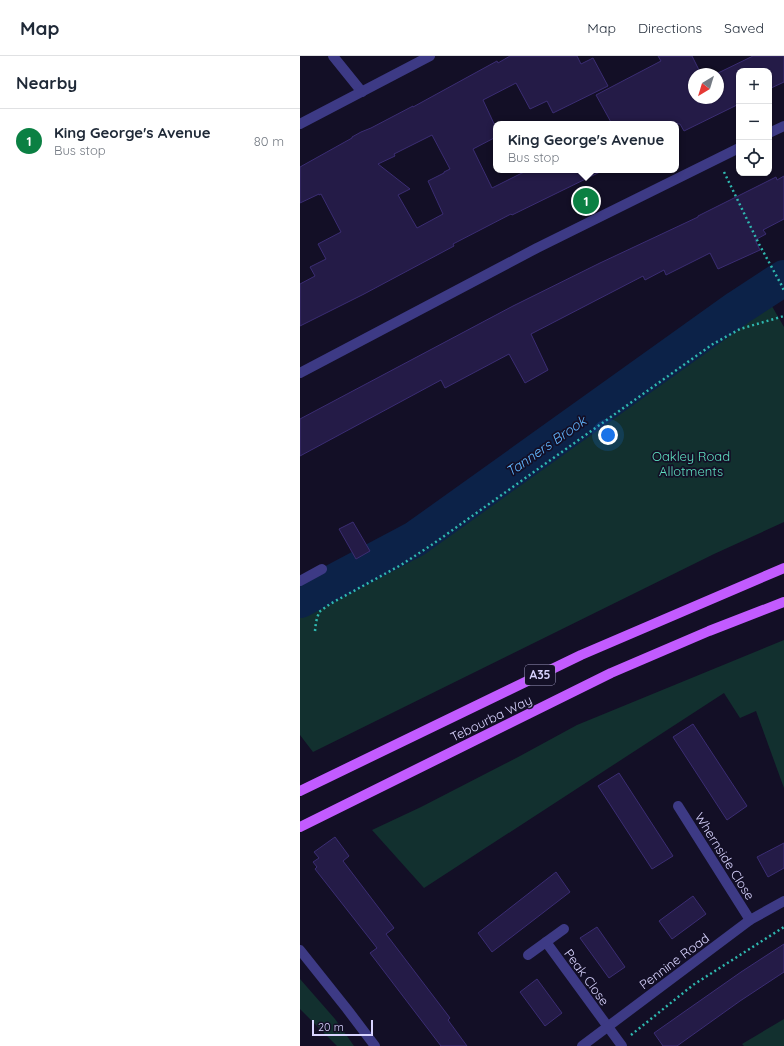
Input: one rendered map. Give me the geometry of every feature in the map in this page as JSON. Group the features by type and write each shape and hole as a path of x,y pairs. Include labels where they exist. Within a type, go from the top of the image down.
{"main road":[{"name":"Tebourba Way","path":"300,791 581,655 784,568"},
{"name":"Tebourba Way","path":"300,827 611,674 709,631 784,602"}],"street":[{"path":"333,56 362,92"},
{"path":"300,124 430,56"},
{"path":"772,132 784,126"},
{"path":"300,373 536,248 736,149"},
{"path":"300,581 322,569"},
{"name":"Whernside Close","path":"678,806 750,920"},
{"name":"Pennine Road","path":"582,1046 750,920 784,901"},
{"name":"Peak Close","path":"528,955 564,929"},
{"name":"Peak Close","path":"546,942 621,1044"},
{"path":"300,950 347,1009 374,1046"}],"path":[{"path":"718,158 784,291"},
{"path":"315,631 319,612 330,604 401,565 433,544 713,344 740,329 784,316"},
{"path":"621,1044 693,985 784,927"}],"green space":[{"name":"Oakley Road Allotments","path":"769,301 784,327 784,522 714,554 313,752 300,735 300,610 419,544 737,318"},
{"path":"784,640 784,788 756,711 740,718 724,693 424,888 372,830 421,807 577,725"},
{"path":"300,979 335,1019 354,1046 337,1046 300,1009"},
{"path":"784,1019 784,1046 744,1046 742,1044"}],"building":[{"path":"510,56 577,56 581,64 593,58 608,86 553,113 547,101 530,109 516,83 483,100 493,122 493,139 473,149 492,188 522,173 598,173 512,215 511,214 453,244 454,246 364,294 300,326 300,284 315,276 310,267 326,259 318,244 341,232 321,194 300,203 300,167 361,132 413,107 497,61 498,63","holes":["432,135 450,169 428,181 443,214 417,228 398,195 410,189 378,164 395,156 394,154"]},
{"path":"658,56 692,56 698,68 688,68 688,104 724,104 724,70 753,56 784,56 784,82 772,88 772,68 736,68 736,105 684,131 679,124 679,121 610,121 596,95 661,61"},
{"path":"784,176 784,219 763,230 766,234 755,240 760,250 718,269 710,253 666,275 664,270 645,280 643,276 531,334 548,370 525,383 509,354 445,388 441,380 300,456 300,419 513,306 698,217 776,177 777,180"},
{"path":"353,522 370,551 356,559 339,529"},
{"path":"693,724 747,806 727,820 673,737"},
{"path":"619,773 673,856 652,869 598,786"},
{"path":"335,837 349,856 343,861 394,928 386,934 450,1018 448,1020 467,1046 441,1046 370,953 377,948 315,869 317,867 313,862 319,858 314,852"},
{"path":"784,843 784,868 768,877 757,857"},
{"path":"556,872 570,892 492,952 478,933"},
{"path":"693,896 706,914 672,939 659,921"},
{"path":"597,927 625,967 609,978 580,938"},
{"path":"784,944 784,972 677,1046 663,1046 654,1033"},
{"path":"537,979 562,1013 545,1026 520,992"}],"waterway":[{"name":"Tanners Brook","path":"300,600 415,539 738,308 784,278"}],"place":[{"name":"King George's Avenue","path":"586,201"}]}
